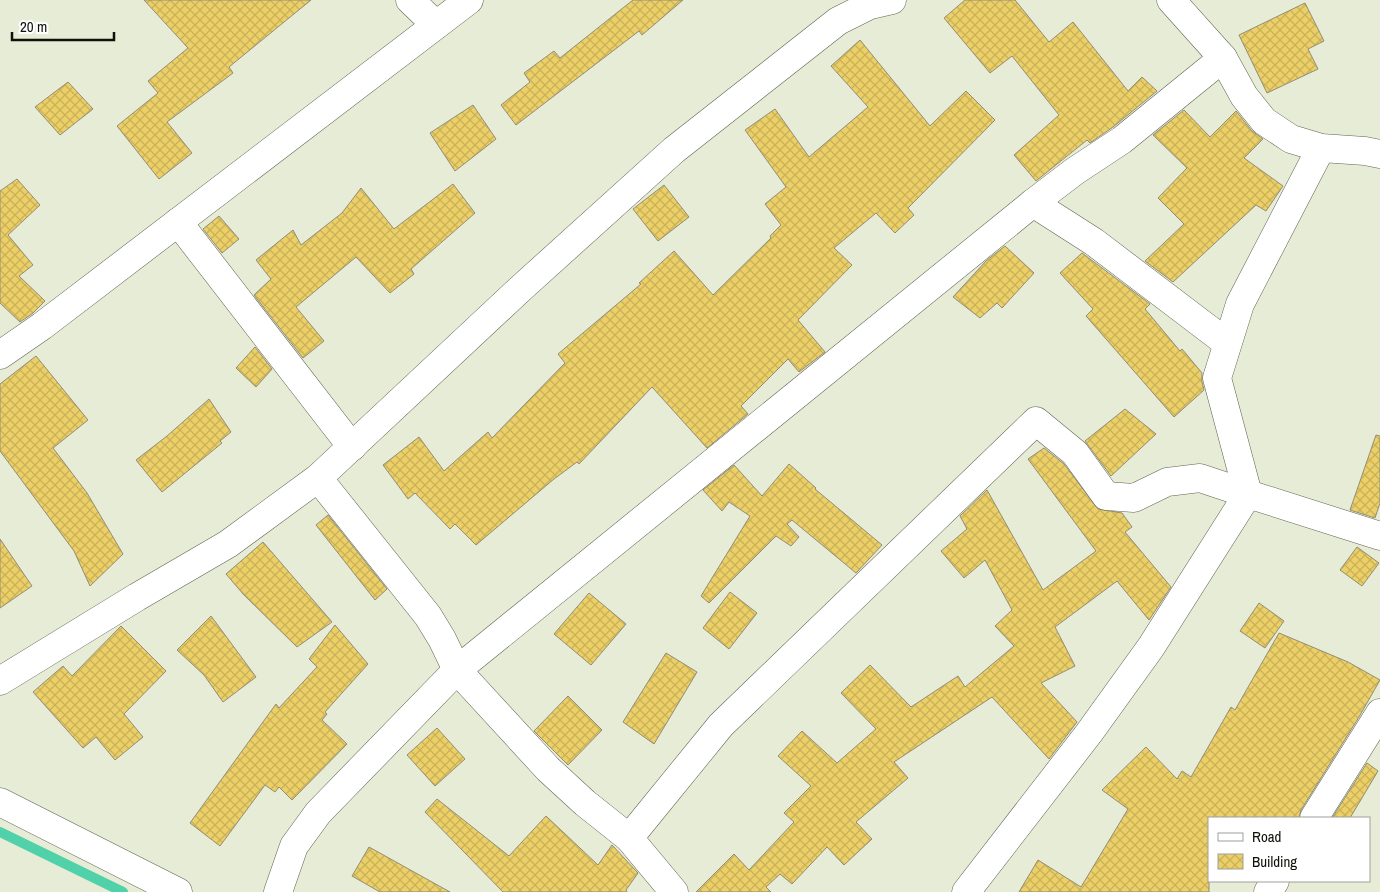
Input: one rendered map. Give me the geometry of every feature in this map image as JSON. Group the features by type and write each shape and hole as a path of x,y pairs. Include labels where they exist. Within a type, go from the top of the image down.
{"street":[{"path":"410,0 436,25"},
{"path":"0,355 42,326 469,0"},
{"path":"0,681 228,544 318,478 519,290 674,150 838,21 870,5 892,0"},
{"path":"1171,0 1223,58 1244,96 1264,121 1291,139 1320,148 1380,154"},
{"path":"278,892 294,846 318,813 457,670 1033,203 1075,170 1122,140 1223,58"},
{"path":"966,892 1089,733 1151,647 1248,494 1217,378 1226,343 1240,304 1320,148"},
{"path":"1033,203 1094,242 1226,343"},
{"path":"178,222 352,447"},
{"path":"629,838 721,725 1036,421 1075,453 1106,496 1134,498 1167,482 1200,478 1380,536"},
{"path":"318,478 428,616 457,670 548,769 585,803 629,838 674,892"},
{"path":"1315,817 1380,713"},
{"path":"0,802 178,892"}],"building":[{"path":"144,0 311,0 229,67 233,73 167,122 192,153 159,179 117,126 158,93 148,81 188,48"},
{"path":"633,0 683,0 642,35 639,31 516,125 501,105 530,82 524,73 554,51 560,58"},
{"path":"965,0 1015,0 1049,42 1073,22 1128,91 1142,77 1157,91 1113,127 1090,143 1087,140 1036,181 1014,155 1059,115 1012,56 990,73 944,18"},
{"path":"1305,3 1324,41 1308,49 1318,69 1267,93 1239,35"},
{"path":"860,40 930,126 966,91 995,120 908,208 914,215 895,233 876,213 834,248 852,265 798,320 825,352 799,372 788,359 741,406 748,414 707,448 652,387 579,464 577,462 554,479 476,545 455,524 450,529 415,493 408,499 383,465 419,437 444,471 488,432 492,438 565,363 558,354 641,284 639,283 674,251 713,295 771,238 770,236 781,225 765,204 786,187 745,130 775,109 809,157 868,107 831,66"},
{"path":"68,82 93,109 60,135 35,107"},
{"path":"473,105 496,139 455,171 430,133"},
{"path":"1184,110 1210,137 1236,111 1252,131 1263,139 1244,158 1283,186 1266,211 1256,205 1173,282 1145,261 1184,224 1158,198 1187,168 1153,135"},
{"path":"17,179 40,205 8,235 33,265 19,276 45,301 20,322 0,303 0,191"},
{"path":"453,184 475,213 411,269 414,274 390,293 356,257 296,307 324,341 303,358 254,295 271,279 256,260 293,230 301,245 342,213 361,188 394,229"},
{"path":"664,185 689,217 658,241 633,209"},
{"path":"219,216 239,239 222,253 203,229"},
{"path":"1005,246 1034,273 1002,308 997,303 980,318 953,297 986,261"},
{"path":"1082,253 1150,304 1145,309 1180,351 1182,349 1202,373 1204,390 1174,417 1086,316 1093,309 1060,273"},
{"path":"255,347 272,369 256,387 236,368"},
{"path":"36,356 88,420 53,448 87,493 123,554 90,586 74,551 0,451 0,384"},
{"path":"209,399 231,432 220,441 222,443 162,492 136,460"},
{"path":"1125,409 1156,434 1111,476 1085,441"},
{"path":"1376,435 1380,436 1380,503 1375,518 1350,510"},
{"path":"1044,448 1064,464 1098,509 1122,513 1132,527 1125,532 1171,587 1149,620 1117,581 1055,627 1075,666 1041,683 1077,722 1049,759 992,697 894,762 908,778 856,822 872,839 844,865 827,847 792,884 780,874 766,887 771,892 696,892 734,854 749,870 794,822 784,813 811,786 778,756 802,731 837,763 876,729 841,693 870,665 911,707 958,676 965,687 1014,646 995,626 1012,610 985,560 964,578 941,551 967,529 960,516 987,490 1043,590 1096,551 1028,459"},
{"path":"789,464 815,489 882,545 856,573 792,520 787,524 799,537 791,546 776,536 709,603 701,596 750,516 729,502 722,511 703,490 734,465 762,496"},
{"path":"328,515 387,589 375,600 316,525"},
{"path":"0,539 32,586 0,608"},
{"path":"263,542 332,622 297,647 244,595 226,574"},
{"path":"1357,547 1379,563 1362,586 1340,570"},
{"path":"730,592 757,613 729,649 703,628"},
{"path":"589,593 626,624 591,665 554,634"},
{"path":"1259,603 1284,621 1265,648 1240,631"},
{"path":"211,616 256,677 223,702 204,675 177,650"},
{"path":"335,625 368,664 325,712 327,714 322,720 347,744 292,800 279,787 275,792 265,785 220,846 190,823 276,704 279,708 317,667 309,659"},
{"path":"121,626 166,671 124,714 143,737 115,760 96,737 83,748 33,692 63,666 72,676"},
{"path":"1279,633 1348,662 1380,680 1301,810 1299,817 1208,817 1209,892 1019,892 1038,860 1081,887 1128,809 1102,790 1146,747 1177,779 1182,771 1191,777 1231,707 1235,710"},
{"path":"666,653 697,672 654,744 623,722"},
{"path":"568,696 602,730 568,765 534,731"},
{"path":"437,728 465,759 435,786 407,755"},
{"path":"1367,763 1378,771 1351,817 1333,817"},
{"path":"437,799 509,856 546,816 598,865 612,845 638,873 626,890 627,892 503,892 425,812"},
{"path":"369,847 450,892 380,892 352,876"}],"waterway":[{"path":"0,832 123,892"}]}
